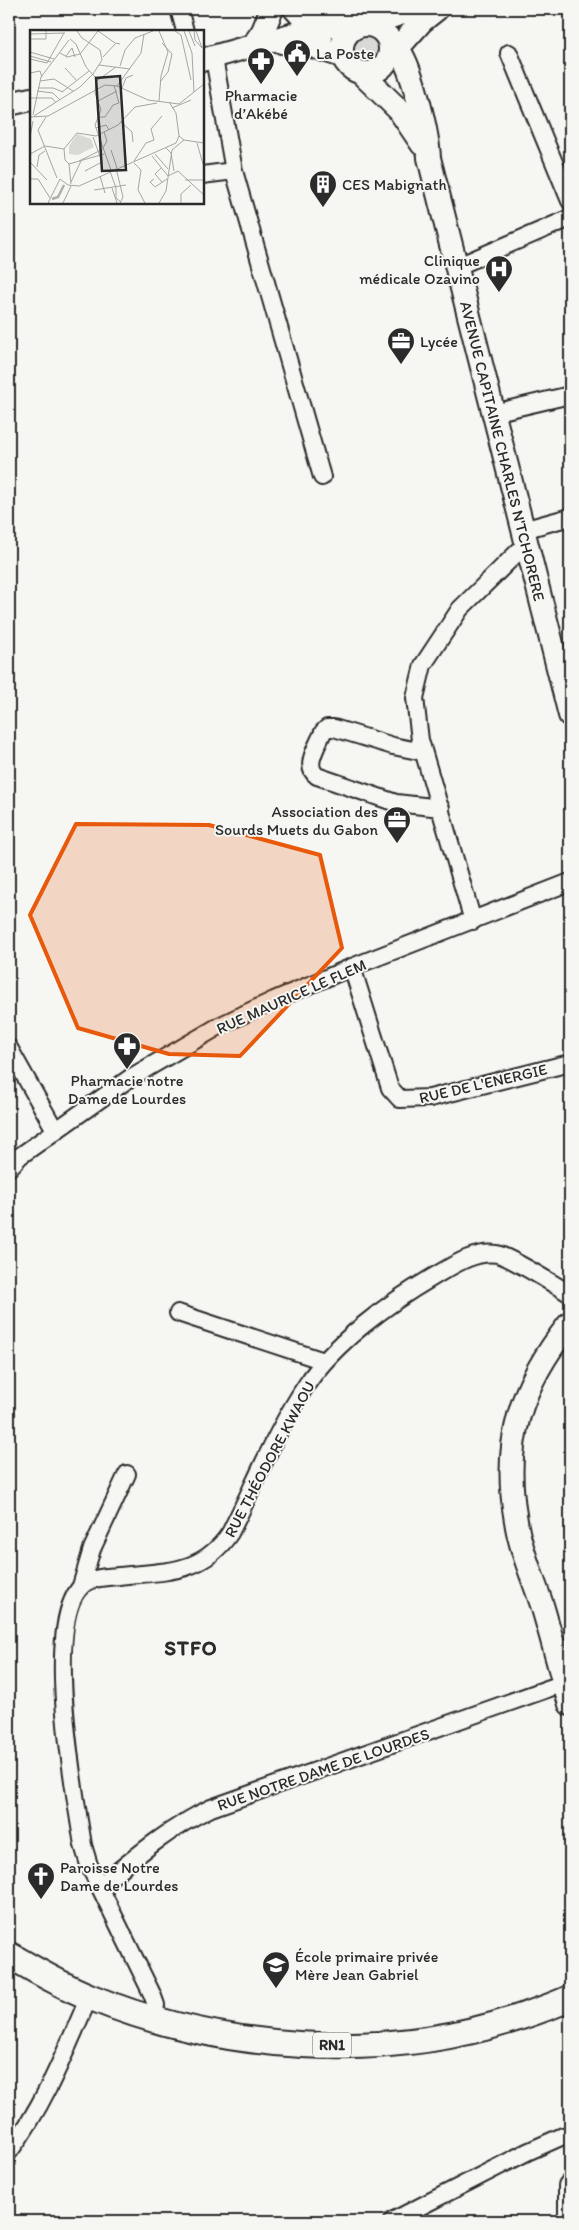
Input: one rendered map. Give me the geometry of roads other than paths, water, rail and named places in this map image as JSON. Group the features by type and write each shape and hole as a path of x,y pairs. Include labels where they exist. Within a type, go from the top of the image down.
{"main road":[{"path":"261,44 272,9"},
{"path":"295,9 312,29 408,120 429,158"},
{"path":"324,9 388,35 429,142 429,158"},
{"path":"261,44 303,43 348,62 376,71 388,35 416,9"},
{"path":"208,59 312,29 388,35 438,9"},
{"path":"348,62 342,51 343,41 348,32 356,27 388,35"},
{"name":"AVENUE CAPITAINE CHARLES N'TCHORERE","path":"429,158 570,715"},
{"path":"567,1693 556,1651 516,1523 511,1481 512,1456 521,1405 546,1356 570,1323"},
{"name":"RN1","path":"9,1956 89,1997 154,2019 212,2033 264,2041 332,2045 413,2042 461,2033 509,2020 570,1998"},
{"path":"509,2020 530,2006 570,1988"},
{"path":"509,2020 570,2011"},
{"path":"570,2186 570,2220"}],"street":[{"path":"179,9 185,30"},
{"path":"509,53 570,201"},
{"path":"208,59 234,171 322,477"},
{"path":"204,175 234,171"},
{"path":"456,267 570,220"},
{"path":"493,412 570,395"},
{"path":"473,921 423,752 415,716 415,698 423,665 460,609 525,537 570,517"},
{"path":"423,752 393,746 334,728 327,728 323,732 309,765 311,772 316,776 376,798 396,803 441,808"},
{"name":"RUE MAURICE LE FLEM","path":"9,1168 55,1130 130,1078 221,1026 274,1000 352,967 570,882"},
{"name":"RUE DE L'ENERGIE","path":"352,967 390,1088 396,1097 405,1100 430,1098 570,1062"},
{"path":"9,1048 55,1130"},
{"name":"RUE THÉODORE KWAOU","path":"81,1586 99,1578 180,1569 196,1565 216,1551 230,1533 294,1404 324,1361 352,1336 414,1288 452,1266 477,1256 498,1254 570,1294"},
{"path":"178,1313 324,1361"},
{"path":"127,1474 92,1549 81,1586 70,1604 65,1630 63,1714 83,1845 89,1865 152,1994 156,2005 154,2019"},
{"name":"RUE NOTRE DAME DE LOURDES","path":"100,1886 160,1838 211,1808 567,1693"},
{"path":"9,2152 37,2108 57,2069 89,1997"},
{"path":"392,2221 527,2152 563,2136 570,2135"}],"place":[{"name":"La Poste","path":"297,77"},
{"name":"Pharmacie d’Akébé","path":"261,85"},
{"name":"CES Mabignath","path":"323,208"},
{"name":"Clinique médicale Ozavino","path":"499,293"},
{"name":"Lycée","path":"401,365"},
{"name":"Association des Sourds Muets du Gabon","path":"397,844"},
{"name":"Pharmacie notre Dame de Lourdes","path":"127,1070"},
{"name":"Paroisse Notre Dame de Lourdes","path":"41,1900"},
{"name":"École primaire privée Mère Jean Gabriel","path":"276,1989"}],"district":[{"name":"STFO","path":"191,1648"}]}
